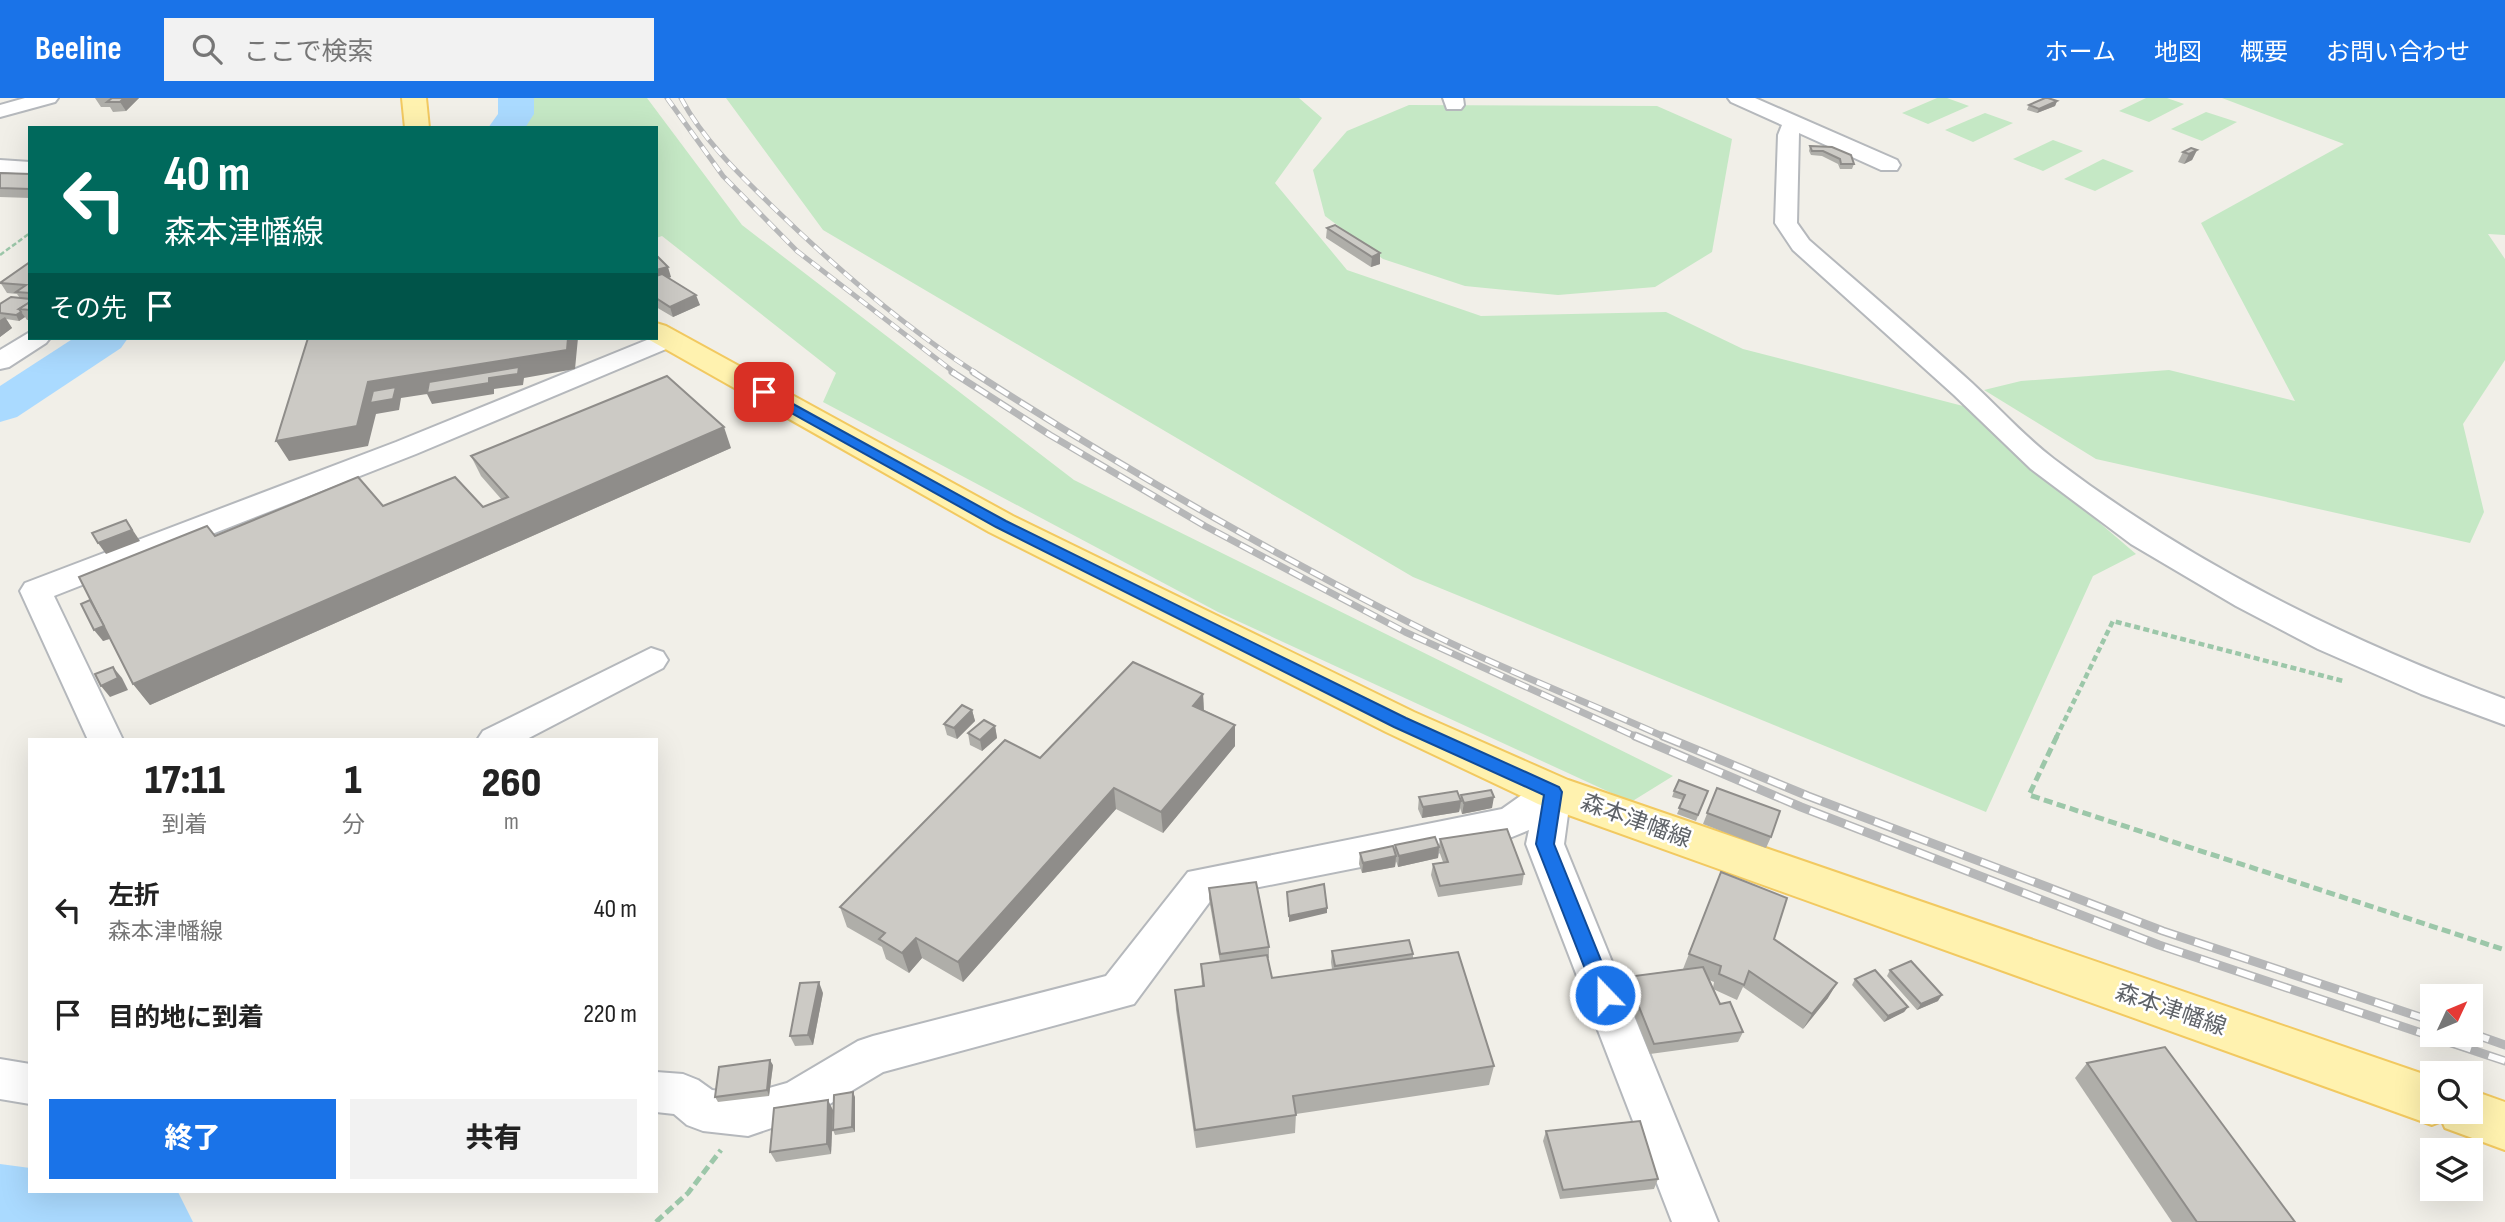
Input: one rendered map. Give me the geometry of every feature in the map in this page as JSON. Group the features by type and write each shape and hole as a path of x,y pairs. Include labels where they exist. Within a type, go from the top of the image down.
{"main road":[{"path":"414,98 417,126"},
{"name":"森本津幡線","path":"663,336 1001,524 1400,722 1553,792 2420,1097"},
{"path":"2483,1118 2505,1126"}],"street":[{"path":"0,111 48,98"},
{"path":"1738,98 1889,165"},
{"path":"1793,123 1787,135 1786,223 1801,245 1963,389 2041,463 2142,537 2246,598 2330,641 2505,712"},
{"path":"0,166 28,168"},
{"path":"0,361 34,340"},
{"path":"104,738 36,591 406,448 654,340"},
{"path":"499,738 652,660"},
{"path":"670,1093 704,1110 748,1115 798,1100 873,1055 1119,991 1202,883 1512,822 1553,792"},
{"path":"1553,792 1545,844 1695,1222"},
{"path":"0,1079 28,1084"}],"path":[{"path":"0,255 28,234"},
{"path":"2348,683 2113,621 2029,795 2505,950"},
{"path":"656,1222 688,1194 748,1115"}],"green space":[{"path":"532,98 647,98 742,225 1074,480 1673,776 1631,802 1218,612 823,402 836,373 662,236 658,237 658,126 525,126"},
{"path":"726,98 1299,98 1322,118 1275,183 1347,270 1481,316 1666,312 1743,349 1963,406 2136,554 2093,576 1986,812 1413,577 823,230"},
{"path":"1937,98 1947,98 1969,106 1928,124 1902,113"},
{"path":"2146,98 2167,98 2184,104 2149,122 2119,111"},
{"path":"2222,98 2505,98 2505,235 2488,234 2505,259 2505,360 2463,424 2484,512 2470,543 2096,459 1984,390 2021,381 2169,370 2295,401 2201,223 2344,144"},
{"path":"1409,105 1657,106 1732,139 1712,252 1655,287 1558,295 1465,286 1383,259 1325,216 1313,170 1347,131"},
{"path":"2206,112 2237,122 2202,141 2171,129"},
{"path":"1985,113 2013,123 1973,142 1945,130"},
{"path":"2053,140 2083,151 2043,171 2013,159"},
{"path":"2103,159 2134,171 2095,191 2064,179"}],"building":[{"path":"112,98 124,98 120,102 107,102"},
{"path":"2045,98 2057,101 2039,109 2029,105"},
{"path":"1810,146 1832,147 1851,155 1854,164 1841,164 1840,159 1823,151 1812,151"},
{"path":"2191,148 2197,150 2189,154 2183,152"},
{"path":"0,173 28,174 28,189 0,188"},
{"path":"1335,225 1380,253 1372,257 1327,228"},
{"path":"658,257 668,267 658,270"},
{"path":"28,263 28,293 16,292 26,285 0,283"},
{"path":"662,274 696,295 670,307 658,299 658,275"},
{"path":"11,297 28,299 28,303 19,309 21,312 16,315 0,313 0,304"},
{"path":"307,340 568,340 567,350 368,382 357,426 276,441"},
{"path":"519,367 518,374 489,378 489,383 427,393 429,382"},
{"path":"667,376 724,427 133,684 79,577 207,526 215,536 358,477 383,506 455,477 483,507 508,497 471,456"},
{"path":"396,387 393,399 370,403 373,391"},
{"path":"126,520 132,530 98,543 92,533"},
{"path":"90,600 104,626 94,630 81,604"},
{"path":"1133,662 1203,694 1193,706 1235,725 1161,812 1114,788 958,962 916,938 902,953 879,939 885,933 840,907 1005,740 1040,758"},
{"path":"113,667 118,678 101,686 95,674"},
{"path":"962,705 972,710 954,728 944,724"},
{"path":"984,720 995,726 980,740 968,733"},
{"path":"1679,780 1708,791 1698,815 1679,808 1685,795 1674,791"},
{"path":"1717,788 1780,811 1771,837 1707,813"},
{"path":"1491,790 1494,797 1464,803 1461,795"},
{"path":"1457,791 1461,801 1423,807 1419,797"},
{"path":"1507,829 1524,874 1440,886 1433,864 1448,862 1440,839"},
{"path":"1435,837 1439,847 1399,856 1395,845"},
{"path":"1393,846 1396,856 1363,863 1360,853"},
{"path":"1721,872 1787,898 1774,939 1837,983 1812,1014 1749,971 1744,985 1719,974 1721,966 1689,954"},
{"path":"1256,882 1269,947 1220,954 1209,888"},
{"path":"1324,884 1327,908 1289,916 1287,892"},
{"path":"1409,940 1413,954 1335,966 1332,951"},
{"path":"1458,952 1494,1066 1293,1096 1296,1115 1195,1130 1175,990 1204,986 1201,964 1267,955 1272,978"},
{"path":"1911,961 1942,995 1921,1004 1890,970"},
{"path":"1703,967 1720,1004 1730,1002 1743,1032 1654,1044 1627,977"},
{"path":"1875,970 1908,1007 1888,1016 1855,979"},
{"path":"819,982 808,1035 790,1036 800,983"},
{"path":"2165,1047 2295,1222 2197,1222 2087,1063"},
{"path":"770,1060 767,1090 715,1097 719,1067"},
{"path":"853,1092 852,1127 833,1130 834,1095"},
{"path":"828,1100 827,1144 770,1152 774,1108"},
{"path":"1640,1121 1658,1179 1563,1190 1546,1131"}],"waterway":[{"path":"507,126 516,114 516,98"},
{"path":"0,407 102,340"},
{"path":"0,1205 151,1222"}],"railway":[{"path":"667,98 723,176 797,251 955,373"},
{"path":"681,98 700,128 723,156 797,230 896,316 976,373"},
{"path":"952,372 1050,435 1205,526 1405,632 1639,738"},
{"path":"973,372 1134,471 1354,594 1474,654 1667,738"},
{"path":"1635,736 1801,807 2159,945 2505,1061"},
{"path":"1663,736 1808,796 2163,931 2420,1017"},
{"path":"2483,1037 2505,1045"}],"route":[{"path":"764,392 1001,524 1400,722 1553,792 1545,844 1605,995"}]}
